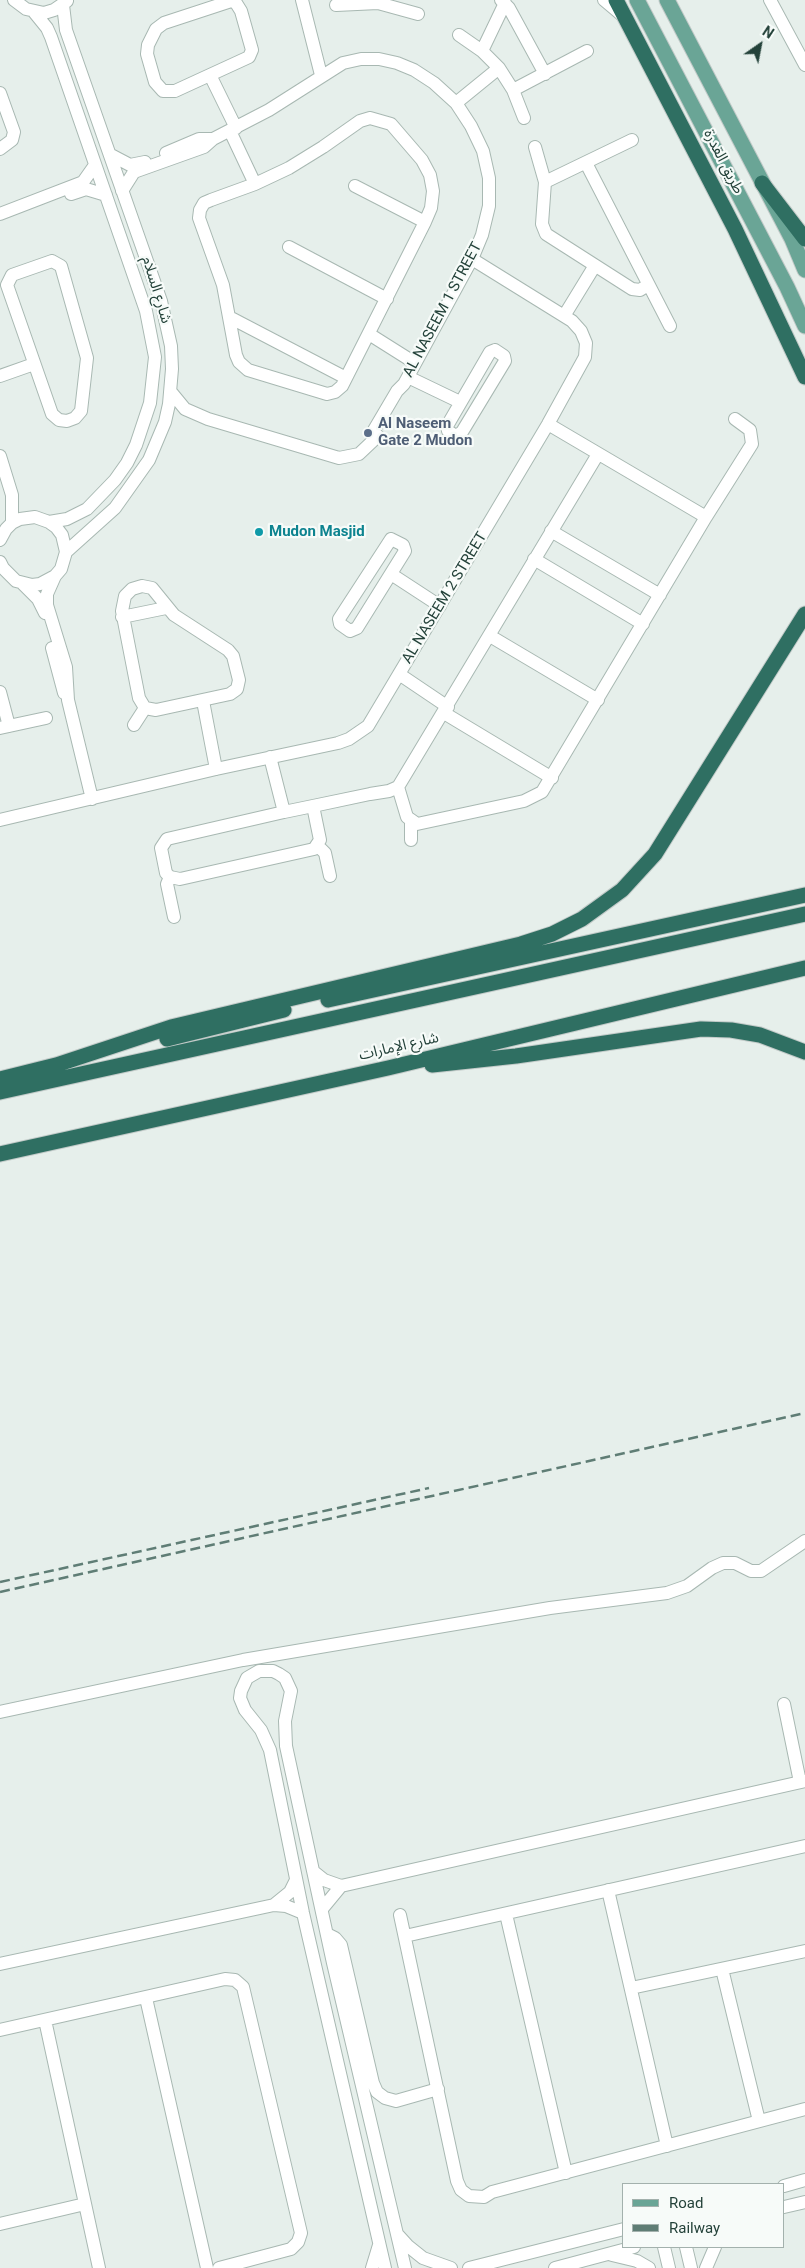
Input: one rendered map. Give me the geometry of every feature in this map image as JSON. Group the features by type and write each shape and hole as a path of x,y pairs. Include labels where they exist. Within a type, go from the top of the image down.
{"highway":[{"path":"616,0 759,280 805,377"},
{"path":"762,183 805,239"},
{"path":"759,280 784,317 805,367"},
{"path":"50,1067 171,1027 521,944 552,934 582,919 622,890 655,854 805,614"},
{"path":"0,1079 399,984 805,895"},
{"path":"0,1092 805,914"},
{"name":"شارع الإمارات","path":"0,1154 388,1068 805,968"},
{"path":"388,1068 516,1056 701,1029 746,1032 775,1040 805,1052"}],"main road":[{"name":"طريق القدرة","path":"636,0 783,278 805,326"},
{"name":"طريق القدرة","path":"667,0 805,270"}],"street":[{"path":"14,0 26,9 34,12 54,10 65,3"},
{"path":"302,0 321,75"},
{"path":"604,0 625,18"},
{"path":"770,0 805,64"},
{"path":"336,5 364,2 393,3 418,14"},
{"path":"482,51 503,2"},
{"path":"503,2 545,74"},
{"name":"شارع السلام","path":"65,3 66,30 111,155 167,323 171,346 171,392 165,422 149,460 128,493 100,522 66,552"},
{"path":"226,3 236,3 241,11 251,54 210,75 175,91 163,91 155,82 147,54 151,36 164,23 226,3"},
{"name":"شارع السلام","path":"34,12 47,28 51,37 106,195 152,334 154,372 150,403 136,445 115,480 88,509 67,519 49,522"},
{"path":"459,35 482,51 498,68 513,90 524,118"},
{"path":"513,90 587,51"},
{"name":"AL NASEEM 1 STREET","path":"111,155 124,164 137,165 190,148 204,147 213,139 269,110 321,75 343,63 361,59 379,59 414,70 434,83 456,104 472,126 479,142 489,178 490,206 482,235 472,259 406,380 405,391 391,408 380,434 359,454 339,458 208,419 185,409 171,392"},
{"path":"456,104 498,68"},
{"path":"210,75 255,184"},
{"path":"0,94 14,132 12,140 7,146 0,148"},
{"path":"370,118 391,124 422,160 430,175 433,191 431,208 425,222 342,386 335,392 327,394 248,370 239,362 236,355 231,318 223,285 199,218 200,210 204,203 255,184 306,158 360,121 370,118"},
{"path":"546,182 632,140"},
{"path":"535,147 546,182 543,230 550,238 634,290 648,285"},
{"name":"AL NASEEM 1 STREET","path":"122,191 134,172 168,156"},
{"path":"586,163 670,326"},
{"path":"4,210 39,202 63,193 83,182 95,164"},
{"path":"356,186 425,222"},
{"path":"63,193 86,190 106,195"},
{"path":"289,247 387,300"},
{"name":"AL NASEEM 2 STREET","path":"0,820 216,769 338,743 360,734 374,717 548,424 585,357 586,343 581,331 564,316 472,259"},
{"path":"52,261 62,266 86,346 86,380 81,411 75,418 67,421 59,420 52,414 34,364 7,285 12,275 52,261"},
{"path":"564,316 594,267"},
{"path":"231,318 346,378"},
{"path":"369,334 415,363"},
{"path":"495,350 504,356 505,361 462,432 456,436 448,431 447,426 460,402 490,352 495,350"},
{"path":"0,376 34,364"},
{"path":"406,380 460,402"},
{"name":"AL NASEEM 1 STREET","path":"165,422 184,415 208,419"},
{"path":"411,822 417,824 439,821 524,801 542,792 706,517 752,444 750,430 735,418"},
{"path":"548,424 706,517"},
{"path":"313,806 320,840 318,846 308,851 180,879 170,877 166,873 161,854 163,843 167,839 284,812 370,794 398,787 446,710 598,454"},
{"path":"0,456 12,495 12,523"},
{"path":"0,538 12,523 27,517 49,522 62,535 66,552 64,561 47,594 47,604 92,799"},
{"path":"551,531 660,595"},
{"path":"394,539 403,544 404,551 391,574 355,630 350,631 340,624 340,616 386,544 394,539"},
{"path":"534,559 643,624"},
{"path":"0,562 5,576 23,584 38,599 45,615 60,664"},
{"path":"391,574 440,606"},
{"path":"23,584 40,584 55,576"},
{"path":"142,586 152,588 159,595 166,608 228,650 233,656 239,680 238,689 230,694 203,701 156,710 145,708 139,698 122,617 126,596 132,589 142,586"},
{"path":"122,617 166,608"},
{"path":"490,636 598,700"},
{"path":"399,674 446,710 552,778"},
{"path":"0,692 4,727 46,718"},
{"path":"203,701 216,769"},
{"path":"134,725 145,708"},
{"path":"270,758 284,812"},
{"path":"398,787 405,811 411,822 411,840"},
{"path":"318,846 325,853 330,876"},
{"path":"170,877 166,884 174,917"},
{"path":"0,1712 243,1660 550,1608 667,1593 687,1586 712,1568 723,1563 735,1564 750,1571 761,1570 805,1541"},
{"path":"385,2268 303,1913 270,1750 261,1730 245,1710 240,1698 247,1678 259,1671 273,1671 279,1674 289,1684 291,1691 285,1722 286,1746 327,1934 405,2268"},
{"path":"314,1872 330,1882 342,1886 802,1782 784,1704"},
{"path":"404,1936 805,1846"},
{"path":"274,1905 290,1892 296,1880"},
{"path":"322,1909 342,1886"},
{"path":"608,1890 667,2146"},
{"path":"0,1964 274,1905 292,1908 303,1913"},
{"path":"506,1914 566,2173"},
{"path":"400,1915 456,2172 464,2182 474,2189 492,2192 805,2109"},
{"path":"327,1934 336,1938 341,1945 373,2083 377,2092 385,2098 396,2101 438,2089"},
{"path":"631,1988 805,1951"},
{"path":"722,1968 759,2121"},
{"path":"0,2030 146,1998 224,1978 235,1980 245,1991 301,2233 298,2242 290,2249 220,2268"},
{"path":"146,1998 207,2268"},
{"path":"45,2020 99,2268"},
{"path":"785,2186 805,2180"},
{"path":"785,2207 805,2202"},
{"path":"0,2224 85,2204"},
{"path":"469,2268 622,2230"},
{"path":"396,2231 415,2253 433,2263 451,2268"},
{"path":"372,2268 380,2240"},
{"path":"555,2268 630,2248"},
{"path":"664,2248 669,2268"},
{"path":"686,2248 691,2268"},
{"path":"706,2268 715,2248"},
{"path":"605,2254 629,2258 649,2268"}],"railway":[{"path":"0,1592 805,1413"},
{"path":"0,1582 429,1488"}],"place":[{"name":"Al Naseem Gate 2 Mudon","path":"368,433"},
{"name":"Mudon Masjid","path":"259,532"}]}
